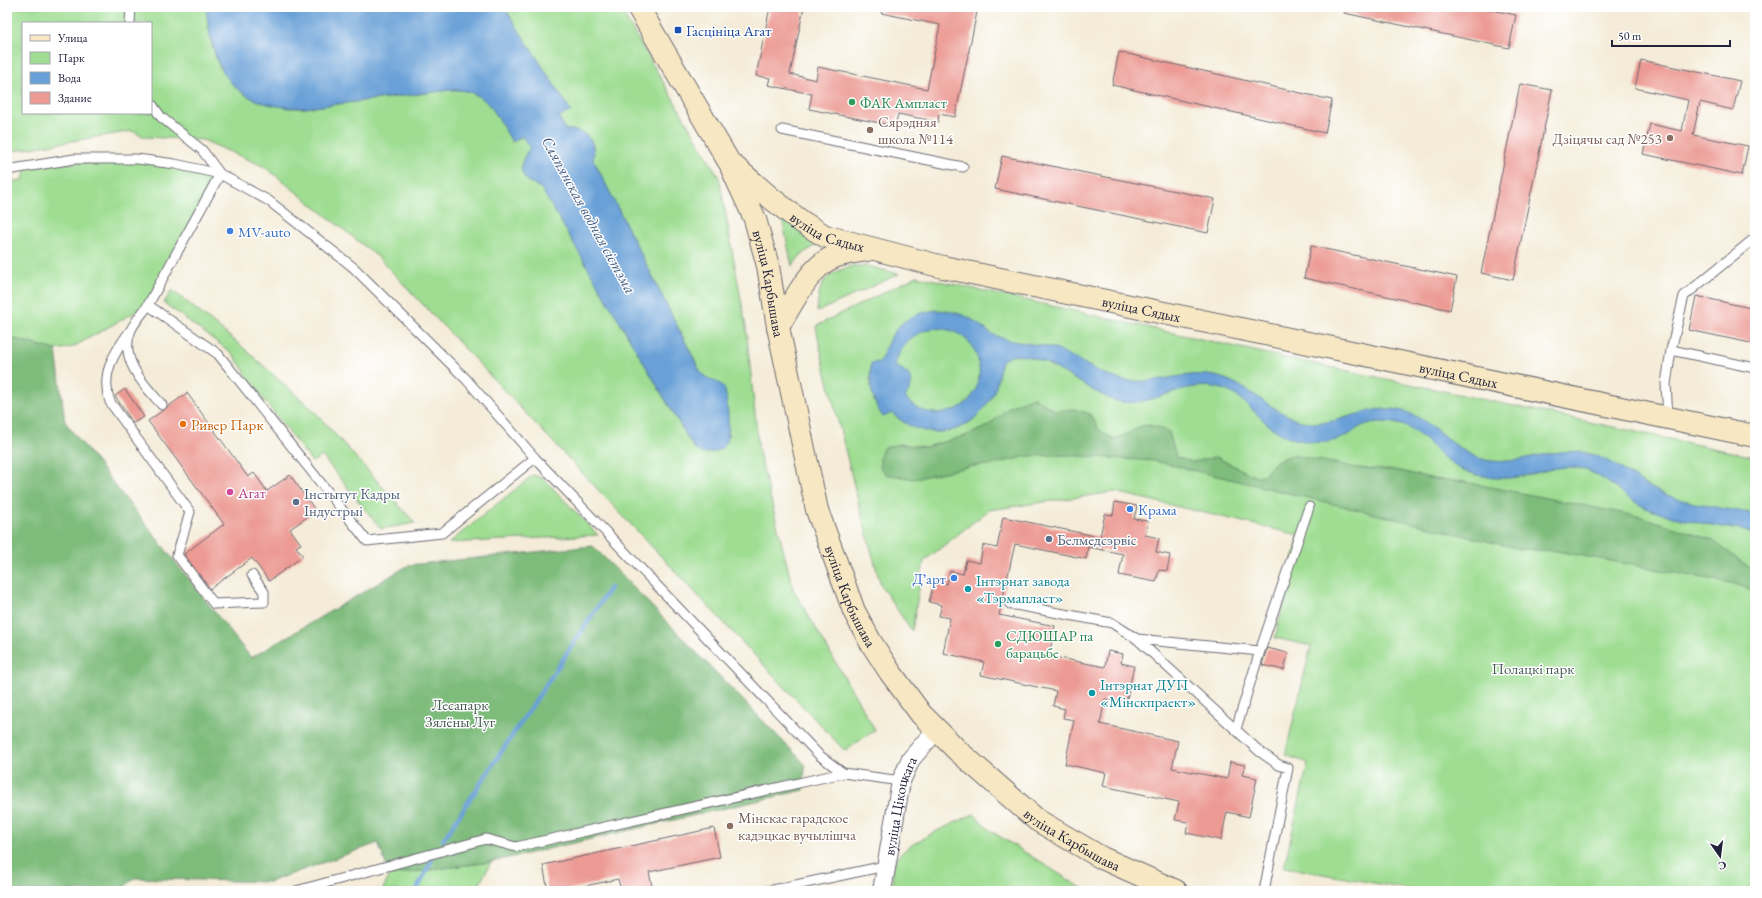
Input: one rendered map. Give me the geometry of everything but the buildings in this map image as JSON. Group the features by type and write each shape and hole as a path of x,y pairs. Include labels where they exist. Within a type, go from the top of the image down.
{"main road":[{"name":"вуліца Сядых","path":"638,7 729,162 802,222 825,236 943,267 1755,436"},
{"name":"вуліца Карбышава","path":"729,162 755,219 768,266 778,327 817,510 854,612 890,672 909,700 936,730 1037,820 1102,858 1176,891"},
{"path":"778,327 807,280 818,266 833,257 871,249"}],"street":[{"name":"вуліца Цікоцкага","path":"882,891 885,866 901,781 911,759 936,730"}],"lane":[{"path":"130,22 131,7"},
{"path":"152,104 161,117 202,150 220,174"},
{"path":"782,130 963,167"},
{"path":"7,170 74,159 137,159 175,164 220,174 269,201 353,267 466,379 535,458 819,755 843,773"},
{"path":"220,174 148,305 116,350 108,371 106,389 110,402 190,512 177,555 214,604 264,602 264,592 252,575"},
{"path":"1668,417 1666,384 1671,350 1684,296 1753,241"},
{"path":"148,305 218,354 367,541 442,533 535,458"},
{"path":"130,330 128,347 131,364 139,379 162,405"},
{"path":"1671,350 1755,368"},
{"path":"1236,729 1260,651 1309,507"},
{"path":"1010,604 1112,623 1137,639 1259,751 1279,765 1288,768 1264,891"},
{"path":"1137,639 1260,651"},
{"path":"296,891 486,839 516,847 843,773 901,781"},
{"path":"768,891 885,866"}],"green space":[{"path":"7,7 206,7 211,42 219,67 261,102 288,108 305,108 450,90 473,93 482,98 489,105 513,142 522,136 530,148 526,153 534,185 541,187 694,448 724,446 729,431 727,414 717,382 708,379 701,373 593,159 594,152 591,141 583,133 565,130 559,117 571,111 504,7 619,7 719,177 746,327 759,452 793,589 875,730 845,751 378,257 265,167 203,140 145,137 132,131 7,152"},
{"path":"137,159 220,174 148,305 73,347 56,350 7,337 7,182 23,180 26,166"},
{"path":"782,218 820,242 801,255 792,266"},
{"path":"853,266 868,266 899,274 817,312 819,293 824,281 835,272"},
{"name":"Полацкі парк","path":"917,276 1268,354 1755,457 1755,891 1418,891 1284,867 1308,763 1285,755 1311,646 1275,638 1299,535 1115,492 989,510 924,561 912,631 881,586 822,357 816,326"},
{"path":"172,290 239,344 315,412 415,523 381,529 322,456 312,462 261,396 233,354 164,303"},
{"name":"Лесапарк Зялёны Луг","path":"7,337 56,350 65,422 251,658 409,565 593,546 805,764 804,790 491,862 390,875 378,843 269,882 134,878 120,891 7,891"},
{"path":"1033,397 1056,411 1074,409 1090,414 1099,430 1113,439 1129,433 1139,427 1158,427 1169,432 1176,457 1192,462 1216,457 1256,477 1265,474 1276,461 1292,455 1358,468 1400,471 1434,479 1460,481 1642,517 1712,540 1755,572 1755,591 1731,583 1556,551 1520,549 1155,461 1064,455 1028,456 990,465 972,466 913,479 886,474 880,467 880,457 883,448 899,444 926,447 965,436 988,426 1009,407"},
{"path":"533,475 544,479 598,535 449,543"},
{"path":"974,814 991,831 1080,887 1089,891 894,891 893,868 895,861 900,854 908,847 931,834"},
{"path":"491,862 476,891 382,891 390,875"}],"water":[{"name":"Сляпянская водная сістэма","path":"206,7 504,7 571,111 559,117 565,130 583,133 591,141 594,152 593,159 701,373 719,383 724,388 727,399 728,416 726,443 718,450 705,453 699,452 692,445 541,188 534,185 524,177 522,172 523,161 530,148 522,136 512,142 495,113 482,98 473,93 450,90 305,108 280,106 260,102 243,93 231,82 221,68 214,51"},
{"path":"936,310 962,315 996,336 1013,341 1055,349 1102,373 1118,379 1143,381 1194,375 1219,377 1231,381 1277,410 1301,421 1313,423 1334,421 1377,410 1399,410 1422,419 1461,449 1482,459 1507,461 1561,452 1574,451 1587,453 1606,460 1657,491 1679,499 1755,514 1755,533 1685,520 1658,513 1637,503 1597,475 1579,468 1556,468 1526,476 1511,478 1491,477 1471,473 1455,467 1414,431 1405,426 1394,423 1370,423 1356,429 1338,440 1325,442 1305,441 1292,438 1271,427 1245,403 1226,390 1202,386 1144,401 1121,402 1108,398 1044,362 1028,357 1014,356 1002,361 996,387 992,396 983,410 960,428 946,432 933,432 919,429 905,423 892,413 883,417 873,398 870,370 871,363 880,362 888,342 899,326 906,320 924,312","holes":["929,329 950,330 965,338 975,351 979,367 978,383 971,397 958,408 940,413 921,410 905,397 909,392 911,382 908,375 895,366 899,353 911,338 922,332"]}],"waterway":[{"path":"443,840 610,588"},
{"path":"416,891 432,860"}],"place":[{"name":"Гасцініца Агат","path":"678,30"},
{"name":"ФАК Ампласт","path":"852,102"},
{"name":"Сярэдняя школа №114","path":"870,130"},
{"name":"Дзіцячы сад №253","path":"1670,138"},
{"name":"MV-auto","path":"230,231"},
{"name":"Ривер Парк","path":"183,424"},
{"name":"Агат","path":"230,492"},
{"name":"Інстытут Кадры Індустрыі","path":"296,502"},
{"name":"Крама","path":"1130,509"},
{"name":"Белмедсэрвіс","path":"1049,539"},
{"name":"Дʼарт","path":"954,578"},
{"name":"Інтэрнат завода «Тэрмапласт»","path":"968,589"},
{"name":"СДЮШАР па барацьбе","path":"998,644"},
{"name":"Інтэрнат ДУП «Мінскпраект»","path":"1092,693"},
{"name":"Мінскае гарадское кадэцкае вучылішча","path":"730,826"}]}
